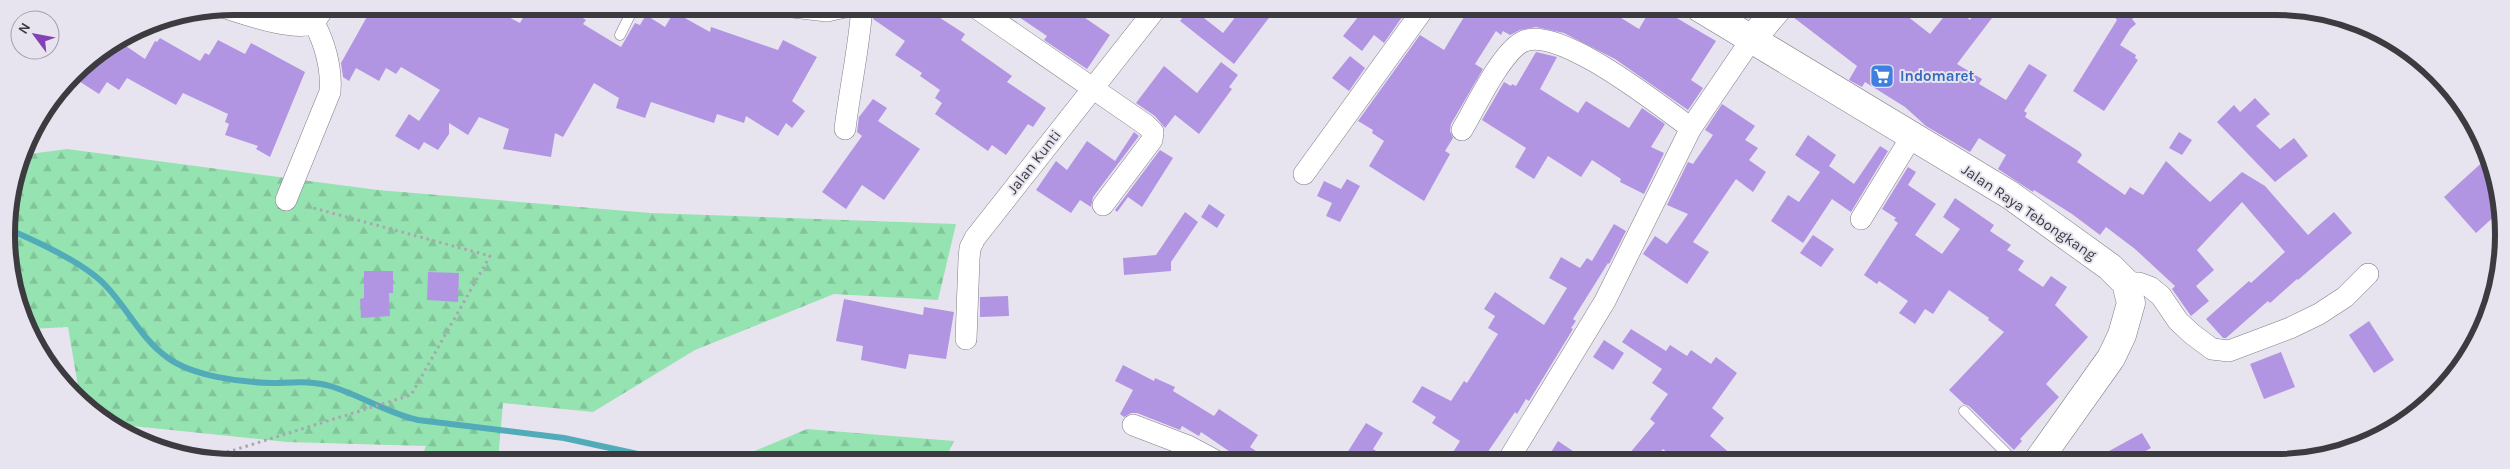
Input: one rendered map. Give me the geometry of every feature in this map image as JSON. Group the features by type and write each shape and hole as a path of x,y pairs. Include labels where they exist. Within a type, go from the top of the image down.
{"main road":[{"name":"Jalan Raya Tebongkang","path":"1711,15 2010,195 2110,267 2126,283"},
{"path":"1751,40 1772,15"},
{"path":"2043,454 2111,358 2122,335 2131,303 2126,283"}],"street":[{"path":"248,15 269,22 307,25 320,15"},
{"path":"286,200 330,92 331,82 320,15"},
{"path":"845,129 850,87 859,43 861,15"},
{"path":"987,15 1146,125 1153,132 1154,136 1103,205"},
{"name":"Jalan Kunti","path":"966,339 969,259 975,238 1151,15"},
{"path":"1304,174 1419,15"},
{"path":"1462,130 1504,58 1521,42 1535,37 1550,40 1584,56 1637,89 1690,128"},
{"path":"1512,454 1605,301 1690,128 1751,40"},
{"path":"1861,219 1912,136"},
{"path":"2126,283 2139,283 2150,287 2161,296 2178,321 2192,334 2212,349 2229,351 2290,328 2319,314 2345,297 2368,274"},
{"path":"1133,425 1188,446 1203,454"}],"lane":[{"path":"620,35 630,15"},
{"path":"1964,411 2007,454"}],"path":[{"path":"221,454 411,395 490,256 286,200"}],"green space":[{"path":"67,149 378,190 651,213 956,224 938,300 834,294 695,350 593,412 503,403 499,454 423,454 426,446 287,442 126,425 101,409 79,390 68,327 37,329 22,291 15,249 15,220 22,178 31,154"},
{"path":"807,429 954,441 948,454 748,454"}],"building":[{"path":"368,15 505,15 520,23 524,15 578,15 586,20 583,24 621,47 635,23 640,25 646,15 665,27 672,15 679,15 710,32 711,27 778,50 783,40 817,57 792,101 805,111 792,128 786,123 778,136 746,116 744,123 717,114 714,123 651,102 645,118 616,108 619,98 594,83 563,137 555,133 551,157 503,149 509,129 479,117 468,135 449,123 449,134 438,150 424,142 419,150 395,136 409,114 419,121 440,90 401,67 396,74 386,68 379,81 356,68 349,81 343,77 341,63"},
{"path":"875,15 894,15 898,17 899,15 936,15 965,34 961,40 1012,76 1007,82 1046,108 1033,127 1028,124 1006,155 992,145 988,151 935,114 942,103 935,98 940,90 920,76 922,73 895,55 905,41 873,19"},
{"path":"1016,15 1081,15 1110,35 1087,69 1044,40 1047,36"},
{"path":"1184,15 1200,15 1223,33 1237,15 1271,15 1234,64 1180,21"},
{"path":"1360,15 1403,15 1384,43 1374,35 1362,51 1343,36"},
{"path":"1465,15 1616,15 1639,29 1647,15 1654,15 1659,18 1660,15 1672,15 1716,41 1691,80 1703,88 1688,110 1615,59 1564,33 1536,27 1520,30 1510,35 1503,31 1501,35 1496,31 1475,64 1483,69 1451,124 1450,131 1453,138 1445,151 1450,154 1424,201 1369,166 1384,141 1372,133 1373,130 1358,121 1420,35 1444,50"},
{"path":"1795,15 1906,15 1930,34 1945,15 1964,15 1970,20 1973,15 1988,15 1992,18 1957,64 1982,79 1979,84 2006,100 2029,64 2047,75 2024,111 2027,113 2025,117 2080,152 2082,155 2077,162 2125,195 2130,187 2143,195 2166,161 2210,202 2242,172 2265,186 2308,235 2334,212 2352,233 2270,303 2268,301 2226,338 2223,338 2206,319 2249,281 2251,283 2285,252 2242,202 2197,250 2214,270 2196,286 2209,301 2191,316 2172,289 2175,286 2135,249 2106,227 2100,235 2072,214 1998,169 2006,155 1979,138 1970,152 1926,126 1905,107 1865,82 1862,87 1849,80 1857,66 1793,17"},
{"path":"2113,15 2137,15 2132,19 2136,24 2130,29 2120,45 2136,55 2135,58 2138,60 2104,111 2073,91 2117,20"},
{"path":"160,38 200,61 205,53 209,55 218,40 245,54 251,43 305,72 270,157 256,149 258,146 225,135 229,124 225,122 228,114 183,93 176,105 127,78 119,90 107,82 99,94 78,80 101,60 124,45 145,59 155,41 157,42"},
{"path":"1536,52 1557,57 1540,89 1578,113 1586,101 1629,128 1642,108 1665,124 1651,147 1664,153 1644,194 1620,182 1621,179 1592,160 1581,177 1548,156 1534,179 1515,167 1526,148 1482,120 1504,82 1511,86 1512,84 1516,86"},
{"path":"1350,56 1365,68 1349,91 1332,78"},
{"path":"1221,62 1238,75 1229,87 1232,89 1199,134 1175,115 1165,128 1155,116 1136,103 1164,66 1197,93"},
{"path":"2255,98 2270,114 2256,126 2280,149 2294,138 2308,156 2275,182 2217,122 2234,105 2240,112"},
{"path":"873,99 887,108 878,121 920,149 884,200 862,185 846,209 822,192 862,136 857,132 859,117"},
{"path":"1722,104 1755,126 1745,140 1758,148 1749,160 1766,172 1753,192 1736,179 1693,242 1709,252 1687,284 1643,254 1655,236 1667,244 1688,214 1667,205 1688,162 1693,164 1713,135 1705,130"},
{"path":"1134,132 1139,136 1093,197 1091,207 1080,200 1071,213 1036,190 1056,161 1067,170 1087,141 1115,161"},
{"path":"2179,132 2192,140 2182,155 2169,148"},
{"path":"1808,135 1836,155 1829,166 1854,184 1880,146 1888,151 1851,212 1832,199 1803,243 1771,221 1788,195 1799,202 1820,172 1795,155"},
{"path":"1160,150 1173,158 1142,207 1128,197 1117,212 1115,210"},
{"path":"2482,162 2488,178 2494,216 2476,233 2444,197"},
{"path":"1908,167 1916,172 1908,185 1936,204 1915,235 1942,254 1960,229 1943,217 1955,198 1994,225 1990,231 2011,245 2007,250 2024,261 2018,270 2043,287 2051,276 2067,287 2055,305 2088,337 2046,384 2059,397 2020,439 2022,441 2014,450 1969,406 1964,404 1949,390 2004,332 1988,320 1989,318 1949,290 1933,314 1925,309 1915,324 1899,313 1908,301 1879,281 1877,284 1864,275 1898,223 1894,220 1896,218 1882,209"},
{"path":"1347,179 1360,186 1340,222 1326,216 1332,203 1317,196 1324,181 1341,189"},
{"path":"1209,204 1225,215 1217,228 1201,217"},
{"path":"1185,212 1198,222 1171,262 1171,271 1124,275 1123,258 1156,255"},
{"path":"1614,224 1626,231 1609,264 1573,319 1576,321 1571,328 1573,329 1529,401 1526,399 1517,414 1515,412 1486,454 1452,454 1460,441 1432,423 1436,417 1412,402 1422,386 1451,401 1464,381 1467,383 1498,334 1488,328 1495,316 1484,309 1495,292 1544,325 1567,288 1549,278 1561,257 1580,268 1587,258 1592,261"},
{"path":"1813,235 1834,249 1821,267 1800,253"},
{"path":"364,271 393,271 393,293 389,293 390,316 361,318 360,299 364,298"},
{"path":"428,272 459,273 458,302 427,300"},
{"path":"1008,296 1009,316 980,317 980,297"},
{"path":"844,299 923,315 924,307 954,312 946,359 909,354 906,369 861,360 863,346 836,341"},
{"path":"2369,321 2394,360 2374,373 2349,335"},
{"path":"1631,329 1666,351 1670,345 1687,356 1691,350 1711,364 1716,357 1737,373 1712,408 1724,418 1710,436 1731,454 1669,454 1663,449 1659,454 1629,454 1655,423 1650,419 1668,394 1652,383 1662,369 1622,342"},
{"path":"1604,340 1624,353 1613,370 1593,357"},
{"path":"2281,352 2295,387 2264,399 2250,364"},
{"path":"1123,365 1154,381 1155,378 1175,387 1173,391 1214,416 1219,409 1258,435 1250,447 1260,454 1233,454 1201,432 1199,436 1182,426 1180,430 1137,413 1131,413 1124,417 1120,414 1133,390 1115,381"},
{"path":"1366,423 1383,433 1373,449 1381,454 1347,453"},
{"path":"2142,433 2151,448 2140,454 2104,454"},
{"path":"1558,441 1577,454 1550,454"}],"waterway":[{"path":"15,232 74,261 97,278 114,295 142,333 158,350 178,364 203,374 244,381 323,384 395,413 418,420 564,438 638,454"}],"place":[{"name":"Indomaret","path":"1882,76"}]}
